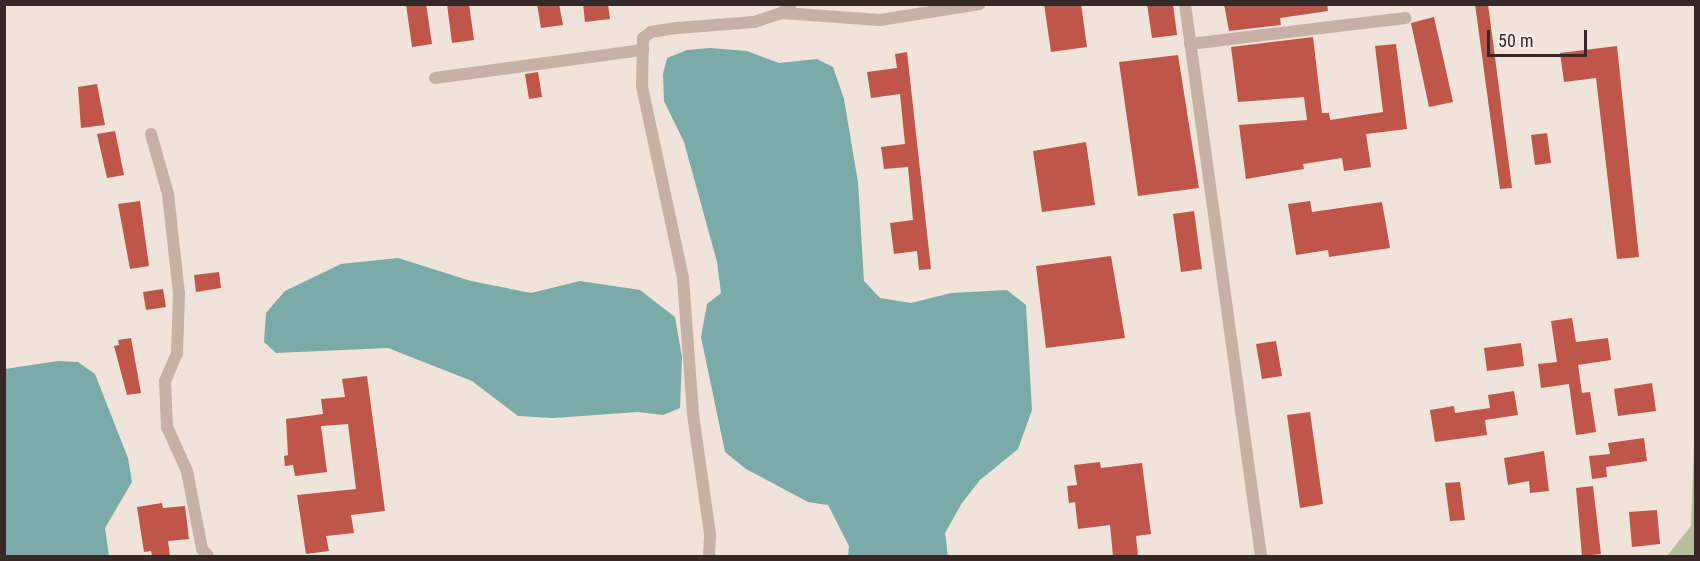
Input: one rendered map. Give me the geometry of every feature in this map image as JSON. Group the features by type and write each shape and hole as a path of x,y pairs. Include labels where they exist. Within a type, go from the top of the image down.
{"street":[{"path":"709,556 710,534 693,414 683,278 642,87 643,38 651,32 754,22 787,9 880,20 980,4"},
{"path":"1185,4 1261,556"},
{"path":"1190,44 1405,18"},
{"path":"435,78 642,50"},
{"path":"151,134 168,194 179,293 177,353 165,381 167,427 187,471 202,549 208,556"}],"green space":[{"path":"1695,417 1695,556 1667,556 1691,526"}],"water":[{"path":"710,48 747,51 779,63 817,59 833,67 844,99 858,182 864,281 880,298 911,303 951,293 1007,290 1026,305 1032,410 1018,449 980,480 962,503 945,533 948,556 848,556 849,546 828,505 808,502 746,469 725,452 701,337 707,304 721,293 717,262 684,142 664,101 663,74 667,58 687,50"},
{"path":"398,258 471,281 531,293 580,281 640,290 675,317 682,357 680,408 663,415 638,412 553,418 518,416 472,381 388,348 276,353 264,342 266,313 285,291 341,264"},
{"path":"58,361 78,362 95,374 128,458 132,482 105,528 109,556 5,556 5,369"}],"building":[{"path":"406,4 426,4 432,44 412,47"},
{"path":"447,4 469,4 474,40 452,43"},
{"path":"537,4 559,4 563,25 541,28"},
{"path":"583,4 608,4 610,19 585,22"},
{"path":"1044,4 1081,4 1087,47 1051,52"},
{"path":"1147,4 1173,4 1177,35 1152,38"},
{"path":"1224,4 1327,4 1328,11 1280,18 1281,25 1229,31"},
{"path":"1475,4 1488,4 1512,188 1500,189"},
{"path":"1434,17 1453,102 1429,107 1411,23"},
{"path":"1313,37 1322,113 1329,113 1330,120 1383,112 1375,46 1396,44 1407,129 1366,134 1371,167 1344,171 1342,158 1303,164 1304,169 1246,179 1239,125 1307,120 1304,97 1238,102 1231,47"},
{"path":"1617,46 1639,257 1617,259 1596,78 1564,82 1560,53"},
{"path":"907,52 931,269 919,270 917,251 894,254 890,223 913,220 908,167 884,169 881,147 905,144 900,94 871,98 867,72 897,68 895,54"},
{"path":"1178,55 1199,188 1138,196 1119,62"},
{"path":"538,72 542,97 529,99 525,74"},
{"path":"97,84 105,125 81,128 78,87"},
{"path":"115,131 124,175 107,178 97,134"},
{"path":"1547,133 1551,163 1535,165 1531,135"},
{"path":"1086,142 1095,205 1042,212 1033,151"},
{"path":"140,201 149,266 130,269 118,204"},
{"path":"1310,201 1312,212 1382,202 1390,248 1329,257 1328,250 1296,255 1288,204"},
{"path":"1194,211 1202,269 1181,272 1173,214"},
{"path":"1111,256 1125,338 1046,348 1036,266"},
{"path":"219,272 221,288 196,292 194,275"},
{"path":"163,289 166,307 146,310 143,292"},
{"path":"1572,318 1576,342 1608,338 1611,360 1578,365 1582,393 1590,392 1596,432 1576,435 1569,384 1541,388 1538,364 1557,362 1551,321"},
{"path":"131,338 141,393 127,395 114,346 119,345 118,340"},
{"path":"1276,341 1282,376 1262,379 1256,344"},
{"path":"1521,343 1524,366 1487,371 1484,348"},
{"path":"367,376 385,511 351,515 354,533 326,536 329,551 306,554 297,495 356,489 348,424 321,426 327,472 295,476 293,465 285,466 284,456 288,455 286,419 323,414 321,399 345,397 342,379"},
{"path":"1652,383 1656,411 1618,416 1614,389"},
{"path":"1514,391 1518,415 1485,420 1487,435 1435,442 1430,410 1454,406 1455,413 1490,408 1488,395"},
{"path":"1310,412 1323,504 1300,508 1287,415"},
{"path":"1644,438 1647,461 1606,467 1607,477 1592,479 1589,456 1610,454 1608,443"},
{"path":"1544,451 1549,491 1530,493 1529,481 1508,485 1504,458"},
{"path":"1100,462 1101,468 1142,463 1151,534 1136,536 1138,556 1113,556 1110,525 1078,529 1075,502 1069,503 1067,486 1077,485 1074,465"},
{"path":"1460,482 1465,520 1450,521 1445,483"},
{"path":"1593,486 1601,554 1582,556 1576,488"},
{"path":"162,503 163,508 185,506 189,539 168,541 170,556 152,556 151,551 144,552 137,507"},
{"path":"1657,510 1660,544 1632,547 1629,512"}]}
